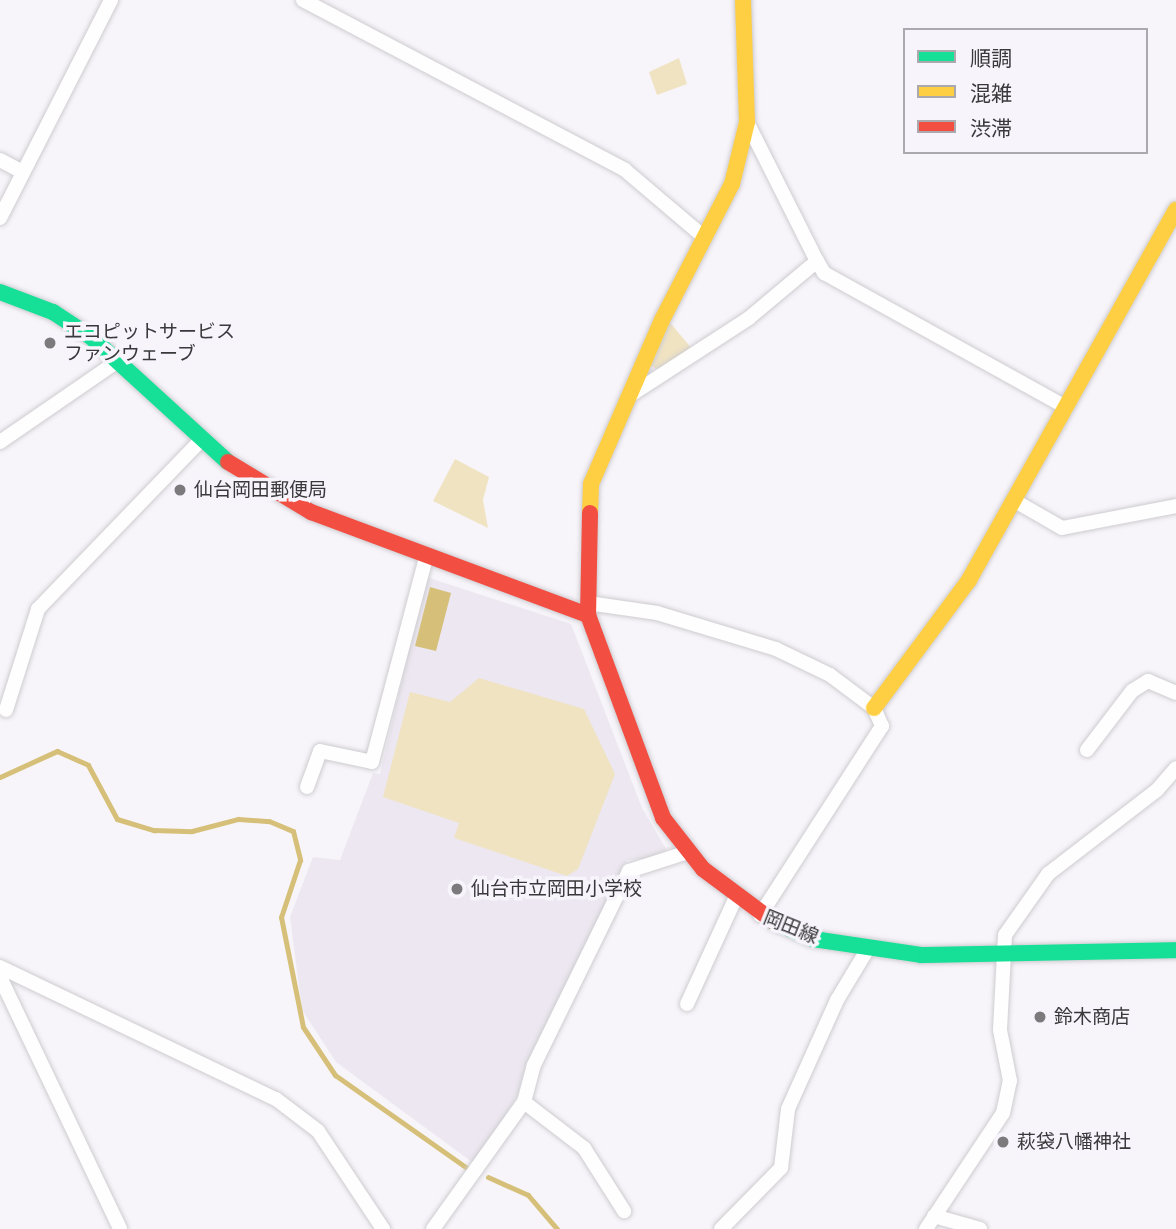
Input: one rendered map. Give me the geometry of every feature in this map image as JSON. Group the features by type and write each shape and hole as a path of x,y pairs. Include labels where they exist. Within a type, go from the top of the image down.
{"street":[{"path":"0,218 21,171 111,0"},
{"path":"303,0 625,170 704,237"},
{"path":"588,609 591,484 629,396 732,184 747,122 743,0"},
{"path":"747,122 824,273 1064,406"},
{"path":"0,160 21,171"},
{"path":"874,708 969,580 1015,501 1064,406 1176,211"},
{"path":"629,396 749,318 817,261"},
{"path":"0,292 53,312 118,361 229,463 311,512 426,557 588,609 657,613 776,649 830,675 874,708 882,726 760,915"},
{"path":"0,442 118,361"},
{"path":"6,710 38,609 202,439"},
{"path":"1015,501 1062,528 1176,506"},
{"path":"307,787 320,751 372,762 426,557"},
{"name":"岡田線","path":"588,609 640,768 688,852 735,899 760,915 813,939 867,950 999,954 1176,950"},
{"path":"1087,750 1132,691 1148,681 1176,692"},
{"path":"926,1229 1003,1113 1010,1080 1000,1030 999,954 1005,935 1048,874 1157,790 1176,768"},
{"path":"433,1229 524,1102 534,1065 629,871 688,852"},
{"path":"687,1004 735,899"},
{"path":"721,1229 781,1168 788,1110 837,1000 867,950"},
{"path":"0,967 276,1098 318,1131 383,1229"},
{"path":"0,977 120,1229"},
{"path":"524,1102 584,1148 624,1211"},
{"path":"934,1216 980,1229"}],"shaded area":[{"path":"679,58 687,84 657,95 649,72"},
{"path":"668,320 692,349 659,370 651,366"},
{"path":"455,459 489,477 483,500 488,528 433,501"},
{"name":"仙台市立岡田小学校","path":"426,577 571,624 642,808 666,849 662,858 627,860 526,1064 518,1094 476,1165 336,1062 302,1010 290,917 313,857 340,860 373,773 380,774"},
{"path":"430,587 451,593 436,651 415,646"},
{"path":"479,678 584,709 615,774 578,869 567,876 454,838 459,823 383,797 410,692 450,702"}],"waterway":[{"path":"0,777 57,751 88,765 117,819 154,830 192,831 238,819 269,821 293,831 300,860 281,917 303,1027 335,1075 467,1168"},
{"path":"488,1177 528,1195 557,1229"}],"traffic: fast":[{"path":"0,292 53,312 91,337 228,462"},
{"path":"774,922 813,939 921,955 1176,950"}],"traffic: slow":[{"path":"590,513 591,484 662,320 732,184 747,122 743,0"},
{"path":"874,708 969,580 1176,210"}],"traffic: jam":[{"path":"228,462 311,512 588,615"},
{"path":"590,513 588,615 663,818 703,869 774,922"}],"place":[{"name":"エコピットサービス ファンウェーブ","path":"50,343"},
{"name":"仙台岡田郵便局","path":"180,490"},
{"name":"仙台市立岡田小学校","path":"457,889"},
{"name":"鈴木商店","path":"1040,1017"},
{"name":"萩袋八幡神社","path":"1003,1142"}]}
